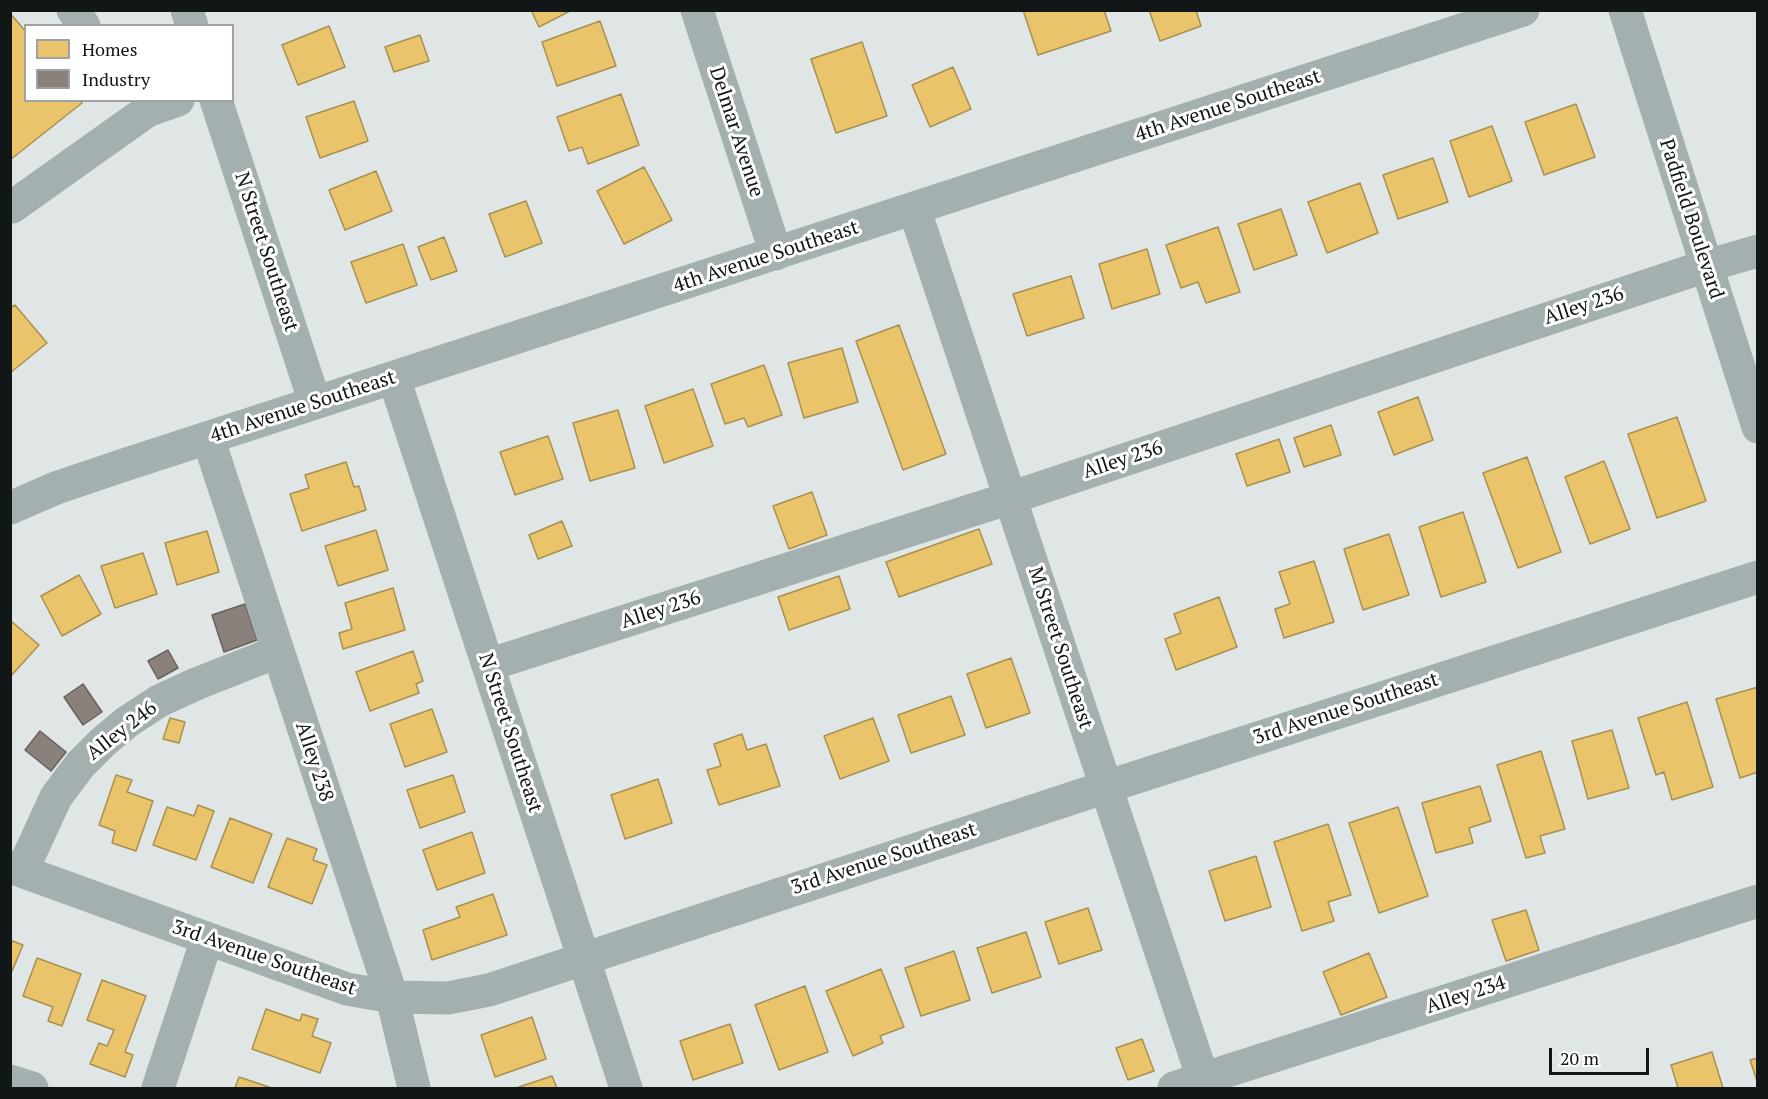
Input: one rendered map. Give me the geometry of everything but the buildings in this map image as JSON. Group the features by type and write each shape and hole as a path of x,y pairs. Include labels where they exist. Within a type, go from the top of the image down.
{"street":[{"path":"73,10 83,24"},
{"name":"Delmar Avenue","path":"697,10 776,254"},
{"name":"4th Avenue Southeast","path":"10,508 56,488 1522,10"},
{"name":"Padfield Boulevard","path":"1625,10 1706,266 1752,394 1758,428"},
{"path":"10,204 12,207 143,106 166,102"},
{"name":"N Street Southeast","path":"217,102 315,403"},
{"name":"M Street Southeast","path":"914,208 1106,787 1194,1086"},
{"name":"Alley 236","path":"488,665 1010,498 1706,266 1758,251"},
{"name":"N Street Southeast","path":"394,378 626,1089"},
{"name":"Alley 238","path":"208,438 392,997 414,1089"},
{"name":"3rd Avenue Southeast","path":"16,869 347,989 392,997 448,998 468,995 1758,577"},
{"name":"Alley 246","path":"16,869 56,797 80,765 103,742 159,701 277,652"},
{"name":"Alley 234","path":"1194,1086 1758,902"},
{"path":"158,1089 207,939"},
{"path":"10,1080 32,1089"}]}
